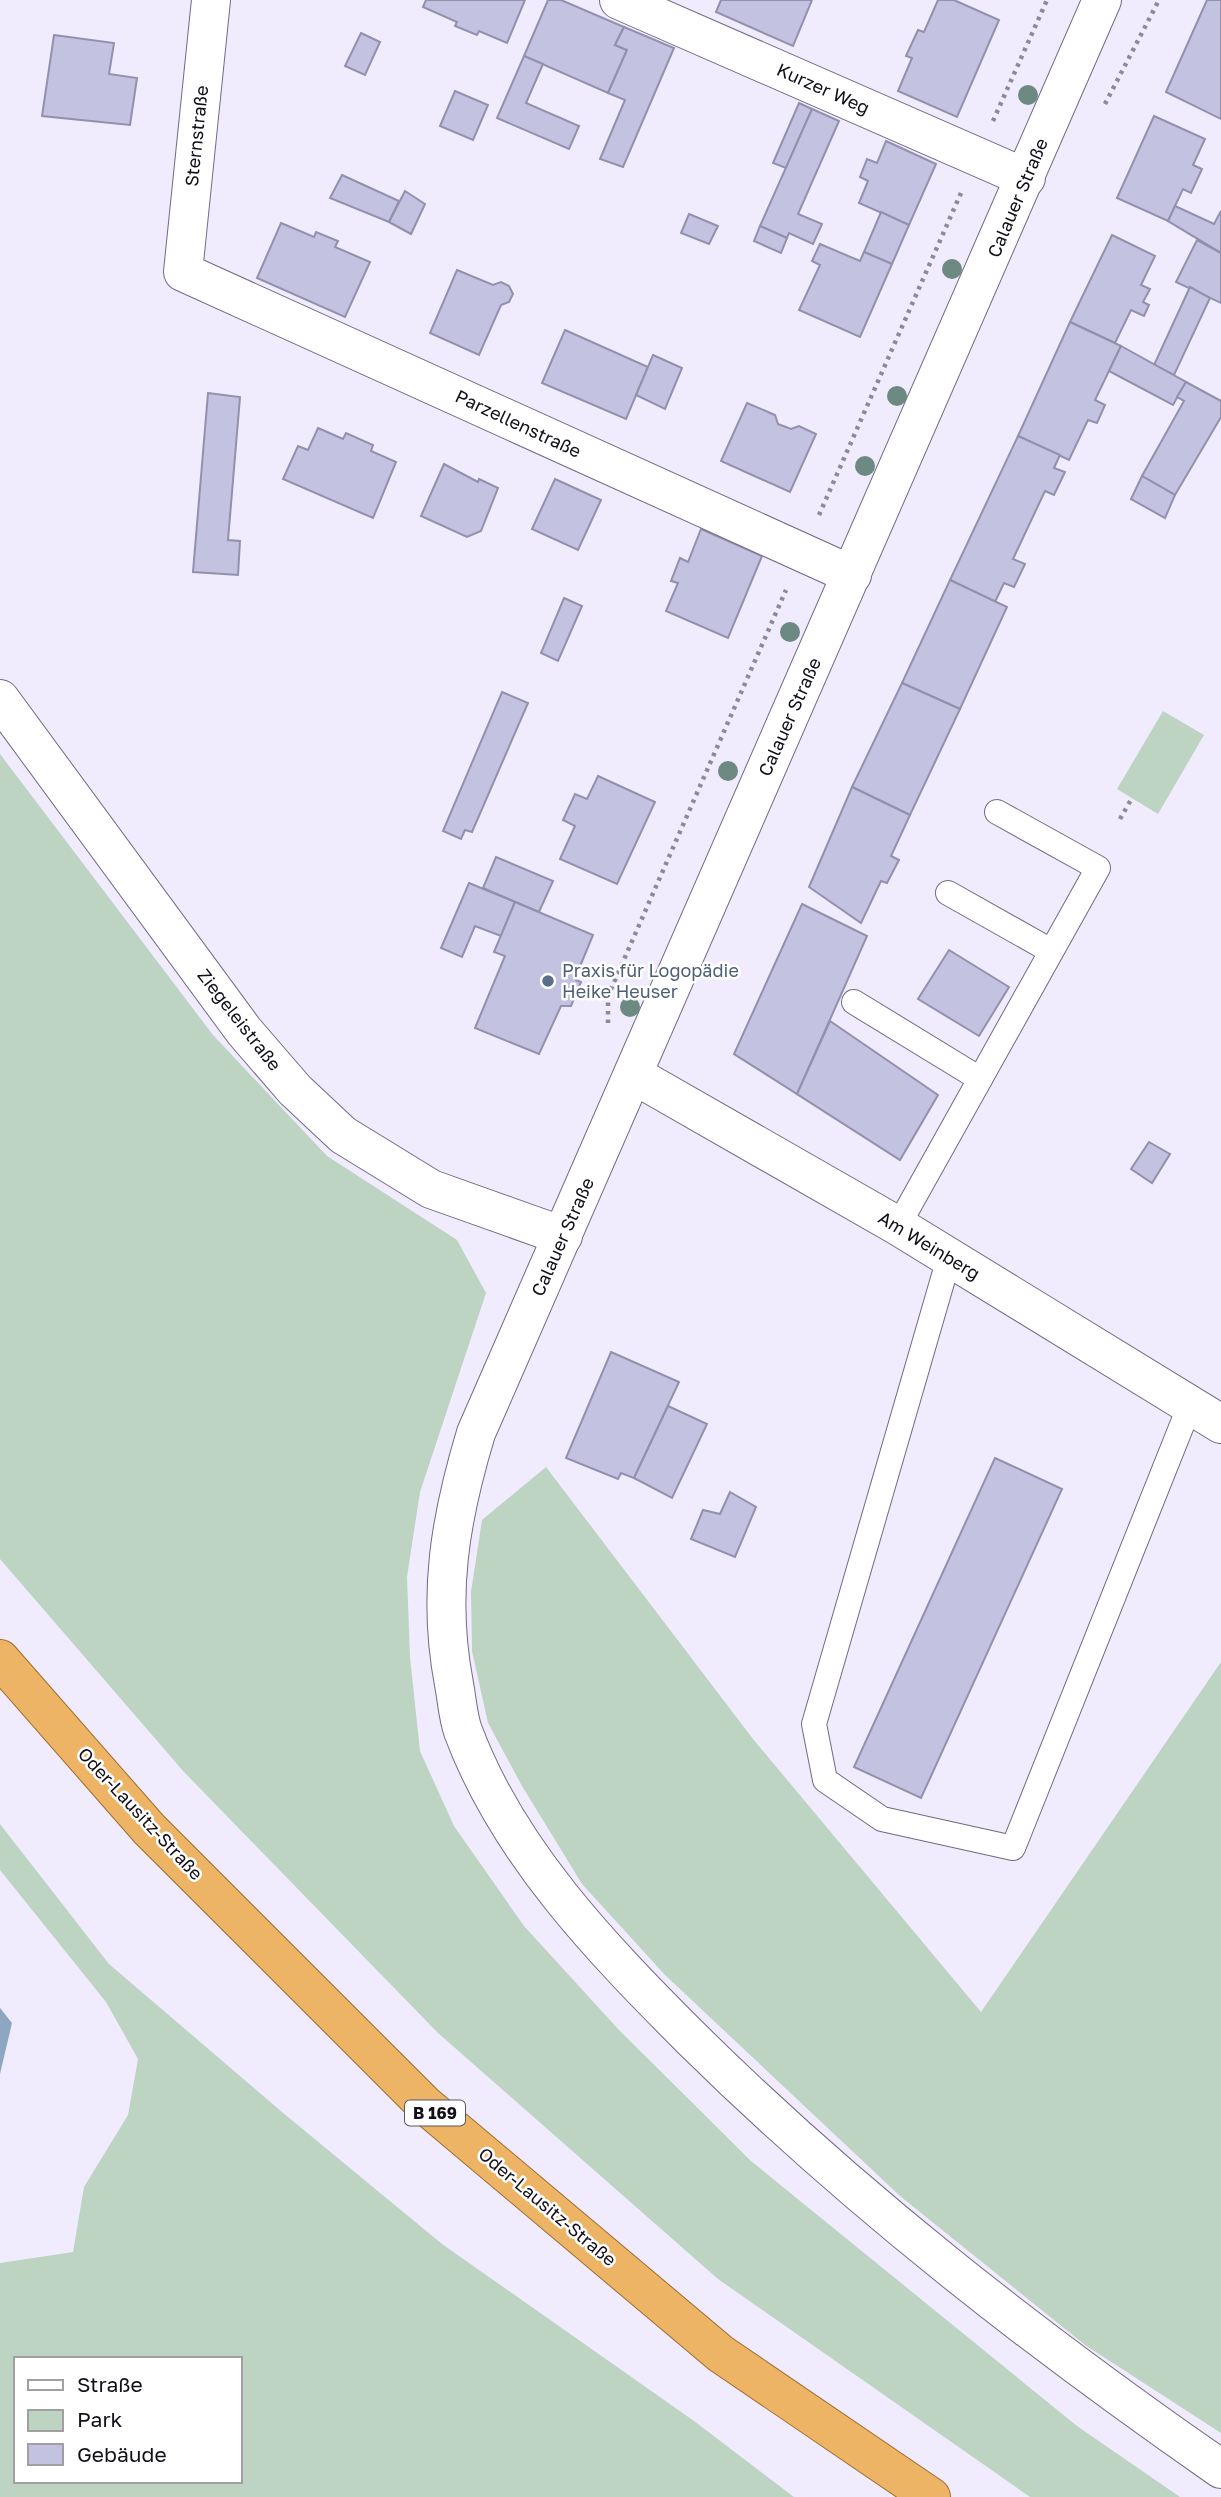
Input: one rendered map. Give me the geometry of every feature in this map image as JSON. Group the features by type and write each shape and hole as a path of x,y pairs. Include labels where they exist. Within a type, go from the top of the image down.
{"highway":[{"name":"Oder-Lausitz-Straße","path":"0,1659 149,1829 424,2104 721,2354 931,2497"}],"street":[{"name":"Sternstraße","path":"183,272 211,0"},
{"name":"Kurzer Weg","path":"619,0 1027,178"},
{"name":"Calauer Straße","path":"1102,0 1027,178 476,1433 457,1497 445,1581 446,1646 462,1728 490,1793 553,1887 623,1969 755,2101 898,2225 1079,2370 1221,2469"},
{"name":"Parzellenstraße","path":"183,272 852,575"},
{"name":"Ziegeleistraße","path":"0,699 244,1031 295,1090 343,1135 431,1189 563,1236"},
{"name":"Am Weinberg","path":"634,1075 898,1226 1206,1414"}],"lane":[{"path":"898,1226 1098,868 997,813"},
{"path":"948,892 1051,951"},
{"path":"855,1002 980,1079"},
{"path":"949,1258 814,1724 825,1780 882,1819 1013,1848 1206,1414"}],"path":[{"path":"1120,819 1132,798"}],"green space":[{"path":"1163,711 1204,735 1158,814 1117,789"},
{"path":"0,754 213,1035 327,1156 457,1240 486,1293 420,1492 407,1577 410,1657 420,1751 454,1826 524,1926 619,2030 751,2161 1077,2426 1180,2497 1030,2497 718,2279 438,2033 184,1772 0,1559"},
{"path":"546,1467 753,1739 981,2012 1221,1662 1221,2433 1085,2345 900,2196 665,1975 582,1884 522,1786 488,1723 472,1651 471,1592 482,1520"},
{"path":"0,1824 109,1964 282,2112 442,2244 694,2421 794,2497 0,2497 0,2263 73,2252 84,2187 128,2115 138,2059 106,2002 0,1870"}],"water":[{"path":"0,2008 12,2023 0,2074"}],"building":[{"path":"426,0 525,0 507,43 479,31 477,35 455,26 457,22 423,7"},
{"path":"548,0 561,0 624,27 615,45 627,50 608,93 524,56"},
{"path":"721,0 812,0 793,46 716,12"},
{"path":"938,0 954,0 999,20 957,117 898,91 912,58 906,56 918,30 924,32"},
{"path":"1207,0 1221,0 1221,119 1166,92"},
{"path":"624,27 674,48 623,167 600,159 625,100 608,93 627,50 615,45"},
{"path":"361,33 380,42 365,75 345,66"},
{"path":"54,35 114,43 109,74 137,78 130,125 42,116"},
{"path":"524,56 543,64 526,103 579,126 569,149 497,118"},
{"path":"455,91 488,105 473,140 440,126"},
{"path":"799,103 812,109 786,168 773,163"},
{"path":"812,109 839,121 798,214 822,224 813,244 789,233 787,238 760,226"},
{"path":"1154,116 1205,139 1193,165 1202,169 1191,193 1183,189 1168,221 1117,198"},
{"path":"886,141 936,164 909,225 859,203 868,181 860,177 867,159 877,163"},
{"path":"342,175 399,201 389,222 330,198"},
{"path":"405,191 425,204 411,234 389,222"},
{"path":"1175,206 1214,224 1221,211 1221,253 1168,221"},
{"path":"881,212 909,225 892,264 864,252"},
{"path":"689,214 718,226 709,244 681,233"},
{"path":"281,223 314,237 316,232 338,241 335,247 370,262 345,317 257,278"},
{"path":"760,226 787,238 781,253 754,241"},
{"path":"1112,235 1155,256 1141,285 1150,289 1143,302 1149,305 1144,316 1131,310 1115,343 1070,322"},
{"path":"1197,240 1221,253 1221,303 1176,282"},
{"path":"820,244 860,261 864,252 892,264 860,337 799,310 820,265 812,261"},
{"path":"457,270 493,285 501,282 509,286 513,294 509,302 501,305 479,355 430,333"},
{"path":"1190,287 1210,298 1174,375 1154,365"},
{"path":"1070,322 1121,346 1095,400 1105,405 1097,423 1088,420 1069,460 1018,436"},
{"path":"565,330 648,367 626,419 542,383"},
{"path":"1121,346 1186,382 1173,405 1109,371"},
{"path":"653,355 682,368 665,409 636,395"},
{"path":"1186,382 1221,401 1221,417 1175,495 1142,476 1184,401 1177,397"},
{"path":"208,393 240,397 228,540 240,541 238,575 193,572"},
{"path":"747,403 775,415 778,424 791,429 799,426 816,434 790,492 721,461"},
{"path":"318,428 343,439 346,433 373,445 371,451 396,462 373,518 283,479 298,446 308,450"},
{"path":"1018,436 1060,455 1054,468 1065,472 1054,495 1045,491 1013,559 1025,564 1014,587 1004,583 995,602 950,580"},
{"path":"444,464 478,482 479,479 498,488 481,531 467,537 421,516"},
{"path":"1142,476 1175,495 1165,518 1131,499"},
{"path":"555,479 601,500 578,550 532,529"},
{"path":"701,529 762,556 728,638 666,611 678,583 671,581 680,558 688,562"},
{"path":"950,580 1007,607 960,709 902,683"},
{"path":"564,598 582,606 558,661 541,653"},
{"path":"902,683 960,709 910,815 852,787"},
{"path":"502,692 528,703 472,832 465,830 461,839 443,831"},
{"path":"598,776 655,802 617,884 560,859 575,826 563,820 575,794 587,799"},
{"path":"852,787 910,815 891,856 899,860 887,883 881,881 861,923 809,887"},
{"path":"496,857 553,881 539,912 483,888"},
{"path":"469,883 515,902 501,936 475,926 462,957 441,948"},
{"path":"515,902 593,935 576,976 576,980 581,982 571,1006 561,1006 539,1054 475,1028 505,956 494,952"},
{"path":"802,904 867,936 797,1094 734,1054"},
{"path":"949,950 1009,987 979,1036 918,999"},
{"path":"830,1021 938,1095 900,1160 797,1094"},
{"path":"1149,1142 1170,1154 1152,1183 1131,1169"},
{"path":"611,1352 679,1382 634,1478 621,1473 618,1479 566,1458"},
{"path":"668,1406 707,1424 672,1498 634,1478"},
{"path":"995,1458 1062,1489 921,1798 854,1767"},
{"path":"730,1492 756,1507 735,1557 691,1539 703,1510 720,1514"}],"place":[{"name":"Praxis für Logopädie Heike Heuser","path":"548,981"}]}
